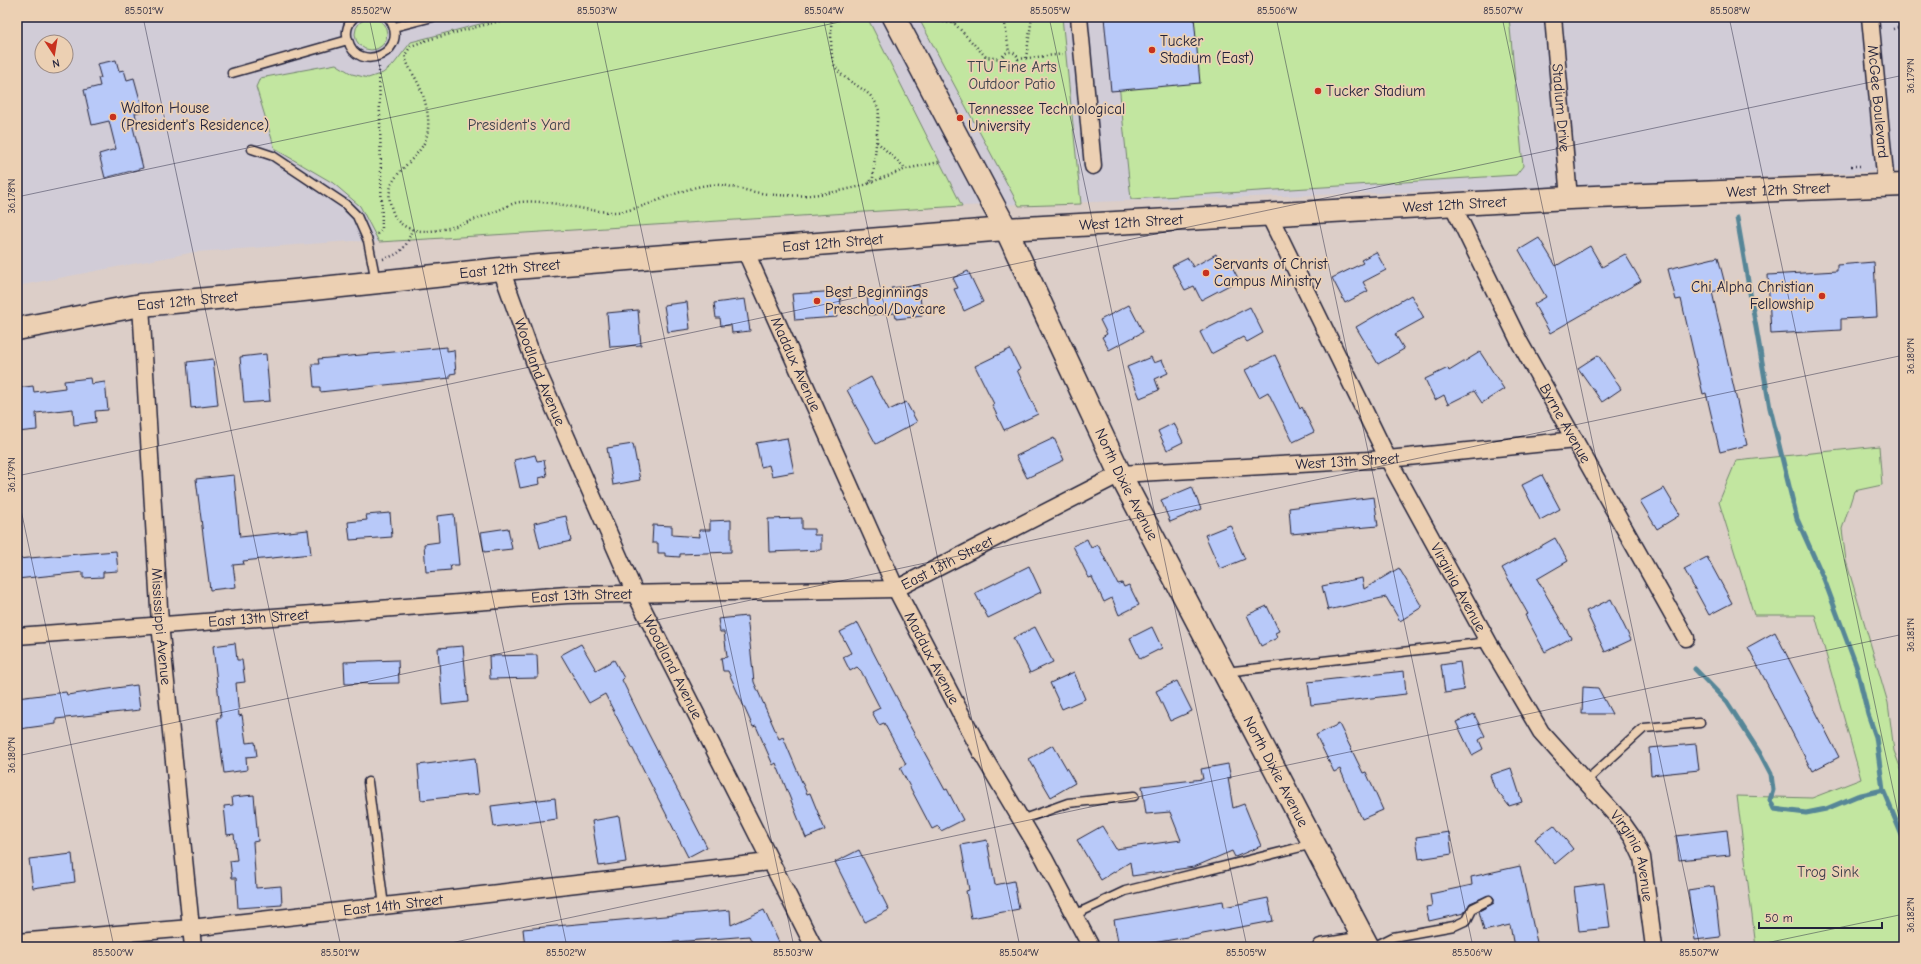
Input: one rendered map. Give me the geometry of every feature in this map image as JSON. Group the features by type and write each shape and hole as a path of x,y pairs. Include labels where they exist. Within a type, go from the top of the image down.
{"street":[{"name":"North Dixie Avenue","path":"894,17 1006,229 1120,474 1313,844 1368,945"},
{"path":"1079,17 1092,166"},
{"name":"Stadium Drive","path":"1553,17 1569,198"},
{"name":"McGee Boulevard","path":"1870,17 1895,185"},
{"name":"West 12th Street","path":"1006,229 1268,213 1569,198 1895,185"},
{"name":"Byrne Avenue","path":"1452,204 1520,343 1686,638"},
{"name":"Virginia Avenue","path":"1268,213 1388,459 1489,642 1541,732 1621,821 1633,838 1642,857 1654,947"},
{"name":"East 12th Street","path":"17,329 142,304 501,269 1006,229"},
{"name":"Maddux Avenue","path":"745,250 896,589 982,754 1021,820 1091,947"},
{"name":"Woodland Avenue","path":"501,269 538,372 635,593 814,947"},
{"name":"Mississippi Avenue","path":"142,304 160,624 193,947"},
{"name":"West 13th Street","path":"1120,474 1388,459 1575,440"},
{"name":"East 13th Street","path":"17,636 160,624 567,595 896,589 1120,474"},
{"name":"East 14th Street","path":"17,942 191,928 770,862"},
{"path":"1321,947 1368,945"}],"lane":[{"path":"354,17 347,28 348,40 353,51 360,56 368,58 378,56 388,50 392,44 395,37 394,27 388,17"},
{"path":"394,27 433,17"},
{"path":"232,73 348,40"},
{"path":"252,149 273,156 344,204 357,216 368,241 376,282"},
{"path":"1224,672 1489,642"},
{"path":"1586,781 1644,728 1700,723"},
{"path":"368,782 384,906"},
{"path":"1021,820 1068,803 1134,796"},
{"path":"1074,915 1125,891 1313,844"},
{"path":"1368,945 1393,937 1454,926 1467,920 1473,908 1489,900"}],"path":[{"path":"516,17 427,40 411,46 405,55 407,66 416,80 422,95 428,127 425,141 417,154 393,180 388,193 390,206 397,220 412,229 420,232 436,230 472,221 519,202 616,212 710,185 763,194 795,196 811,195 868,184 906,169 939,162"},
{"path":"832,17 832,58 834,66 876,100 879,111 873,178 868,184"},
{"path":"924,17 939,22 954,23 986,57 1002,60 1006,67 1010,68 1016,66 1018,59 1014,53 1009,52 1004,55 1002,60"},
{"path":"936,17 939,22"},
{"path":"954,23 957,17"},
{"path":"1004,17 1009,52"},
{"path":"1026,58 1032,17"},
{"path":"1893,29 1904,26"},
{"path":"1018,59 1065,54"},
{"path":"368,241 382,229 378,56"},
{"path":"877,142 906,169"},
{"path":"1847,166 1862,166"},
{"path":"372,261 398,253 408,245 412,229"}],"shaded area":[{"name":"Tennessee Technological University","path":"17,17 1904,17 1904,170 1541,188 962,206 379,242 352,241 195,252 17,286"}],"green space":[{"name":"President's Yard","path":"507,17 867,17 962,206 379,242 360,206 333,183 275,149 256,87 260,78 336,64 352,74 368,78 383,73 394,64 411,42"},
{"name":"TTU Fine Arts Outdoor Patio","path":"918,17 1062,17 1081,204 1019,206"},
{"name":"Tucker Stadium","path":"1112,17 1509,17 1523,166 1516,175 1131,199"},
{"path":"368,18 374,18 384,25 387,34 386,40 380,47 374,50 368,50 358,43 355,37 355,31 362,21"},
{"name":"Trog Sink","path":"1879,446 1882,485 1854,491 1842,529 1846,561 1888,703 1894,751 1904,777 1904,947 1756,947 1737,796 1812,798 1861,779 1815,615 1754,615 1719,502 1736,461"}],"building":[{"name":"Tucker Stadium (East)","path":"1104,17 1194,17 1200,83 1111,91"},
{"name":"Walton House (President's Residence)","path":"116,60 119,71 124,70 127,80 134,78 143,111 135,113 137,122 132,123 143,168 105,178 99,154 116,149 109,121 92,125 84,90 100,86 98,78 101,78 97,64"},
{"path":"1539,238 1556,266 1590,246 1602,267 1625,254 1641,281 1550,333 1534,304 1546,297 1519,250"},
{"path":"1376,252 1386,270 1363,282 1368,291 1345,303 1332,278 1363,263 1361,260"},
{"name":"Servants of Christ Campus Ministry","path":"1216,254 1220,263 1228,259 1239,280 1201,300 1194,286 1185,290 1172,266 1188,258 1193,267"},
{"path":"1718,257 1726,288 1712,292 1747,445 1720,452 1706,393 1703,394 1681,299 1676,300 1668,269"},
{"name":"Chi Alpha Christian Fellowship","path":"1874,262 1877,317 1841,319 1841,330 1771,334 1768,275 1837,271 1837,265"},
{"path":"968,271 983,302 964,311 954,289 958,288 953,278"},
{"path":"919,285 922,316 896,319 895,313 869,315 867,294 892,292 891,288"},
{"name":"Best Beginnings Preschool/Daycare","path":"840,291 841,308 836,309 837,317 795,320 792,294"},
{"path":"1411,295 1424,318 1395,334 1404,349 1378,364 1356,327"},
{"path":"745,299 750,331 732,333 731,325 721,326 720,318 716,318 714,303"},
{"path":"687,302 690,329 668,332 664,305"},
{"path":"1129,305 1143,332 1109,350 1102,337 1107,334 1100,320"},
{"path":"1250,307 1263,333 1247,342 1243,337 1211,354 1200,332"},
{"path":"638,310 641,345 610,347 607,313"},
{"path":"447,347 447,351 454,350 456,373 450,374 450,378 320,392 320,387 314,387 312,364 319,364 318,359"},
{"path":"1010,349 1020,369 1017,370 1038,414 1004,430 992,405 994,404 975,366"},
{"path":"1480,352 1504,389 1482,403 1474,391 1448,404 1444,395 1435,400 1425,379 1448,368 1449,371"},
{"path":"266,354 270,401 244,403 240,357"},
{"path":"1275,355 1300,409 1302,407 1314,432 1293,442 1268,392 1259,397 1245,370"},
{"path":"1598,355 1621,389 1602,402 1578,368"},
{"path":"1151,357 1154,363 1162,360 1168,373 1155,379 1159,390 1140,398 1127,367"},
{"path":"213,359 218,405 191,408 187,362"},
{"path":"871,377 889,410 906,402 917,422 876,444 847,390"},
{"path":"90,378 91,384 105,382 108,410 95,411 96,422 74,425 73,409 36,413 37,430 17,432 17,388 33,386 34,392 65,388 64,381"},
{"path":"1174,423 1183,442 1167,450 1158,431"},
{"path":"787,438 794,472 772,476 769,465 761,467 756,443"},
{"path":"1054,438 1064,460 1027,478 1016,456"},
{"path":"633,444 640,480 613,485 607,448"},
{"path":"535,455 537,461 544,460 547,476 539,478 540,484 520,488 514,460"},
{"path":"234,475 240,537 308,530 311,554 243,561 244,564 233,565 236,587 210,590 196,479"},
{"path":"1542,475 1560,509 1540,520 1522,485"},
{"path":"1192,487 1201,509 1170,522 1161,500"},
{"path":"1664,488 1680,515 1657,529 1640,501"},
{"path":"1374,497 1378,526 1291,534 1289,508"},
{"path":"390,513 392,537 350,540 348,522 367,520 366,515"},
{"path":"454,514 459,565 450,565 451,570 426,572 424,544 439,542 437,516"},
{"path":"566,516 571,541 540,548 534,523"},
{"path":"802,518 802,529 814,529 814,535 821,535 821,550 769,552 768,519"},
{"path":"731,520 731,552 680,554 680,557 665,556 665,553 658,553 658,543 652,543 653,525 672,526 672,535 700,537 699,530 710,530 710,521"},
{"path":"1230,525 1245,559 1220,569 1205,535"},
{"path":"508,528 512,549 484,552 481,532"},
{"path":"1555,538 1568,561 1537,579 1571,638 1545,652 1525,615 1528,614 1502,568"},
{"path":"1087,539 1091,548 1098,545 1118,584 1122,583 1124,587 1129,585 1139,605 1119,615 1112,598 1104,602 1092,577 1089,578 1073,546"},
{"path":"116,551 118,571 103,572 103,577 83,578 83,572 17,579 17,559"},
{"path":"1707,557 1732,603 1709,615 1684,569"},
{"path":"1029,566 1041,592 988,618 975,593"},
{"path":"1399,568 1422,607 1400,621 1386,597 1328,610 1322,586 1362,578 1364,589"},
{"path":"1611,599 1631,640 1605,652 1586,611"},
{"path":"1267,606 1279,631 1275,633 1277,638 1261,646 1247,615"},
{"path":"747,616 754,682 779,739 783,737 807,794 810,793 825,830 806,838 776,763 773,765 756,726 753,727 728,671 723,671 721,658 727,657 724,632 720,632 718,619"},
{"path":"858,623 907,717 905,717 945,790 947,789 963,820 941,831 938,826 932,829 900,768 906,764 884,723 879,725 872,712 880,708 861,671 857,667 850,671 843,657 851,653 840,632"},
{"path":"1035,627 1053,662 1030,673 1013,638"},
{"path":"1152,627 1162,648 1140,659 1130,638"},
{"path":"1775,632 1839,757 1812,771 1748,647"},
{"path":"235,643 237,660 242,660 245,682 236,683 239,716 242,715 246,743 255,742 257,756 246,757 247,770 224,773 217,718 221,718 213,646"},
{"path":"581,644 596,670 614,660 624,678 622,680 648,733 707,847 688,857 605,694 589,703 561,655"},
{"path":"463,646 468,702 442,705 438,648"},
{"path":"537,655 538,678 490,679 489,656"},
{"path":"398,660 399,683 345,684 344,662"},
{"path":"1460,662 1464,690 1445,693 1441,665"},
{"path":"1404,671 1406,694 1311,705 1308,682"},
{"path":"1074,672 1085,699 1062,709 1050,683"},
{"path":"1177,681 1192,711 1170,721 1156,691"},
{"path":"137,685 140,710 56,719 56,724 19,729 17,698 66,692 67,695"},
{"path":"1583,687 1598,688 1612,714 1582,714"},
{"path":"1474,714 1485,736 1479,740 1483,749 1472,755 1456,722"},
{"path":"1339,724 1363,773 1366,772 1383,810 1362,819 1340,769 1334,772 1316,735"},
{"path":"1696,744 1699,770 1651,775 1649,748"},
{"path":"1053,745 1075,783 1051,797 1029,759"},
{"path":"475,758 479,794 421,800 418,765"},
{"path":"1228,764 1231,778 1228,778 1233,808 1244,804 1261,846 1235,857 1232,851 1194,867 1132,876 1130,862 1101,880 1077,840 1102,826 1116,849 1181,840 1170,812 1146,814 1142,786 1203,779 1201,769"},
{"path":"1511,768 1522,802 1509,806 1494,787 1490,775"},
{"path":"254,795 258,841 253,842 256,888 281,886 282,905 238,908 236,878 232,878 230,861 237,860 234,834 227,835 224,806 233,805 232,797"},
{"path":"555,798 557,819 494,827 491,806"},
{"path":"619,816 626,862 599,866 592,821"},
{"path":"1554,825 1573,849 1555,864 1535,839"},
{"path":"1727,830 1730,855 1679,860 1676,836"},
{"path":"1449,832 1452,854 1419,859 1416,837"},
{"path":"987,840 995,885 1014,881 1019,909 971,918 966,891 969,890 961,845"},
{"path":"859,850 889,910 865,922 835,862"},
{"path":"72,854 75,882 33,888 29,859"},
{"path":"1520,866 1538,947 1514,947 1510,925 1484,931 1479,911 1494,903 1494,898 1490,895 1470,903 1464,913 1429,921 1426,907 1432,906 1430,894 1472,885 1471,877"},
{"path":"1604,883 1610,928 1579,931 1574,887"},
{"path":"1714,886 1720,937 1695,940 1688,890"},
{"path":"1268,898 1273,921 1130,947 1119,947 1114,920 1223,901 1224,907"},
{"path":"730,910 731,925 764,910 781,947 754,947 749,936 662,943 662,945 642,947 525,947 523,929"}],"waterway":[{"path":"1737,218 1770,408 1797,519 1824,579 1856,665 1868,714 1876,737 1883,790"},
{"path":"1695,669 1727,702 1761,755 1771,774 1773,790 1770,800 1774,809 1806,813 1826,809 1857,796 1883,790 1904,840"}],"place":[{"name":"Tucker Stadium (East)","path":"1152,50"},
{"name":"Tucker Stadium","path":"1318,91"},
{"name":"Walton House (President's Residence)","path":"113,117"},
{"name":"Tennessee Technological University","path":"960,118"},
{"name":"Servants of Christ Campus Ministry","path":"1206,273"},
{"name":"Chi Alpha Christian Fellowship","path":"1822,296"},
{"name":"Best Beginnings Preschool/Daycare","path":"817,301"}]}
